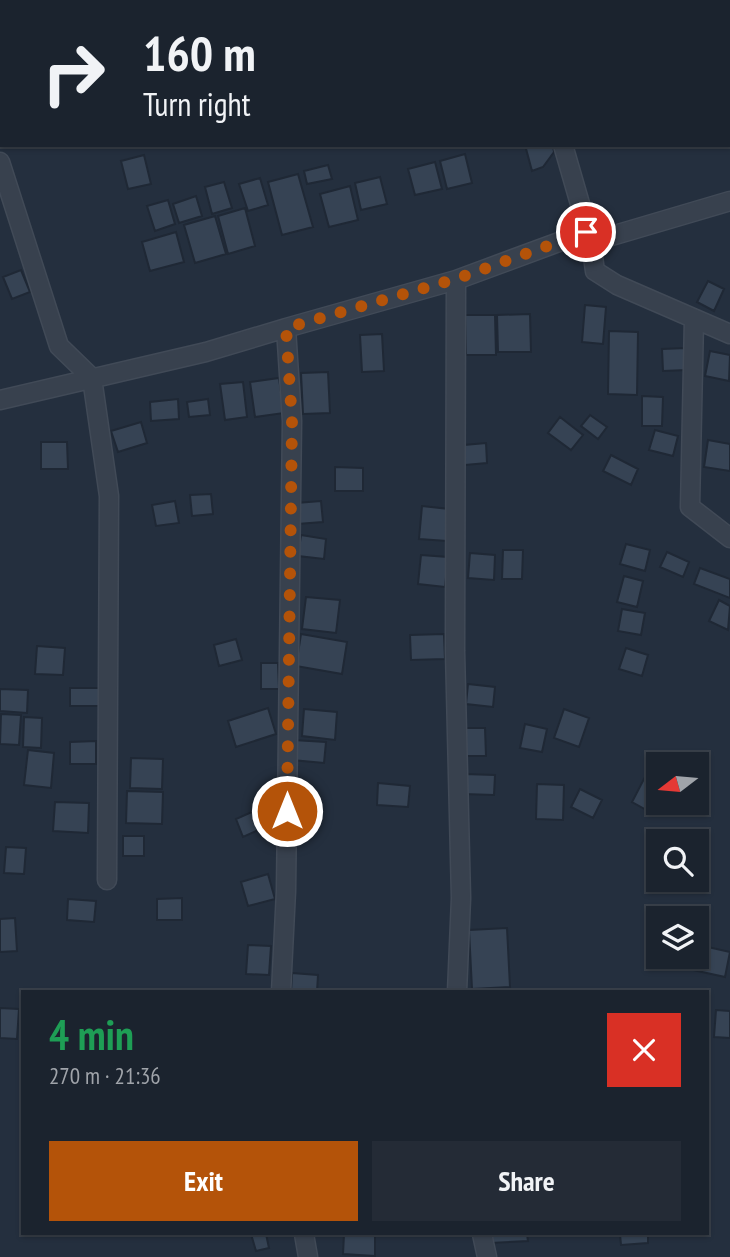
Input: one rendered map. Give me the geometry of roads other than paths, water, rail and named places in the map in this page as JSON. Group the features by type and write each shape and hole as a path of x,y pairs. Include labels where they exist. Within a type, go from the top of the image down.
{"street":[{"path":"564,147 595,271 617,285 730,334"},
{"path":"0,162 59,346 92,378 109,496 107,880"},
{"path":"0,400 206,352 456,279 588,237 730,201"},
{"path":"456,279 455,651 461,898 457,990"},
{"path":"694,320 690,507 730,538"},
{"path":"281,990 286,891 292,421 286,328"},
{"path":"304,1235 308,1257"},
{"path":"482,1235 487,1257"}]}
